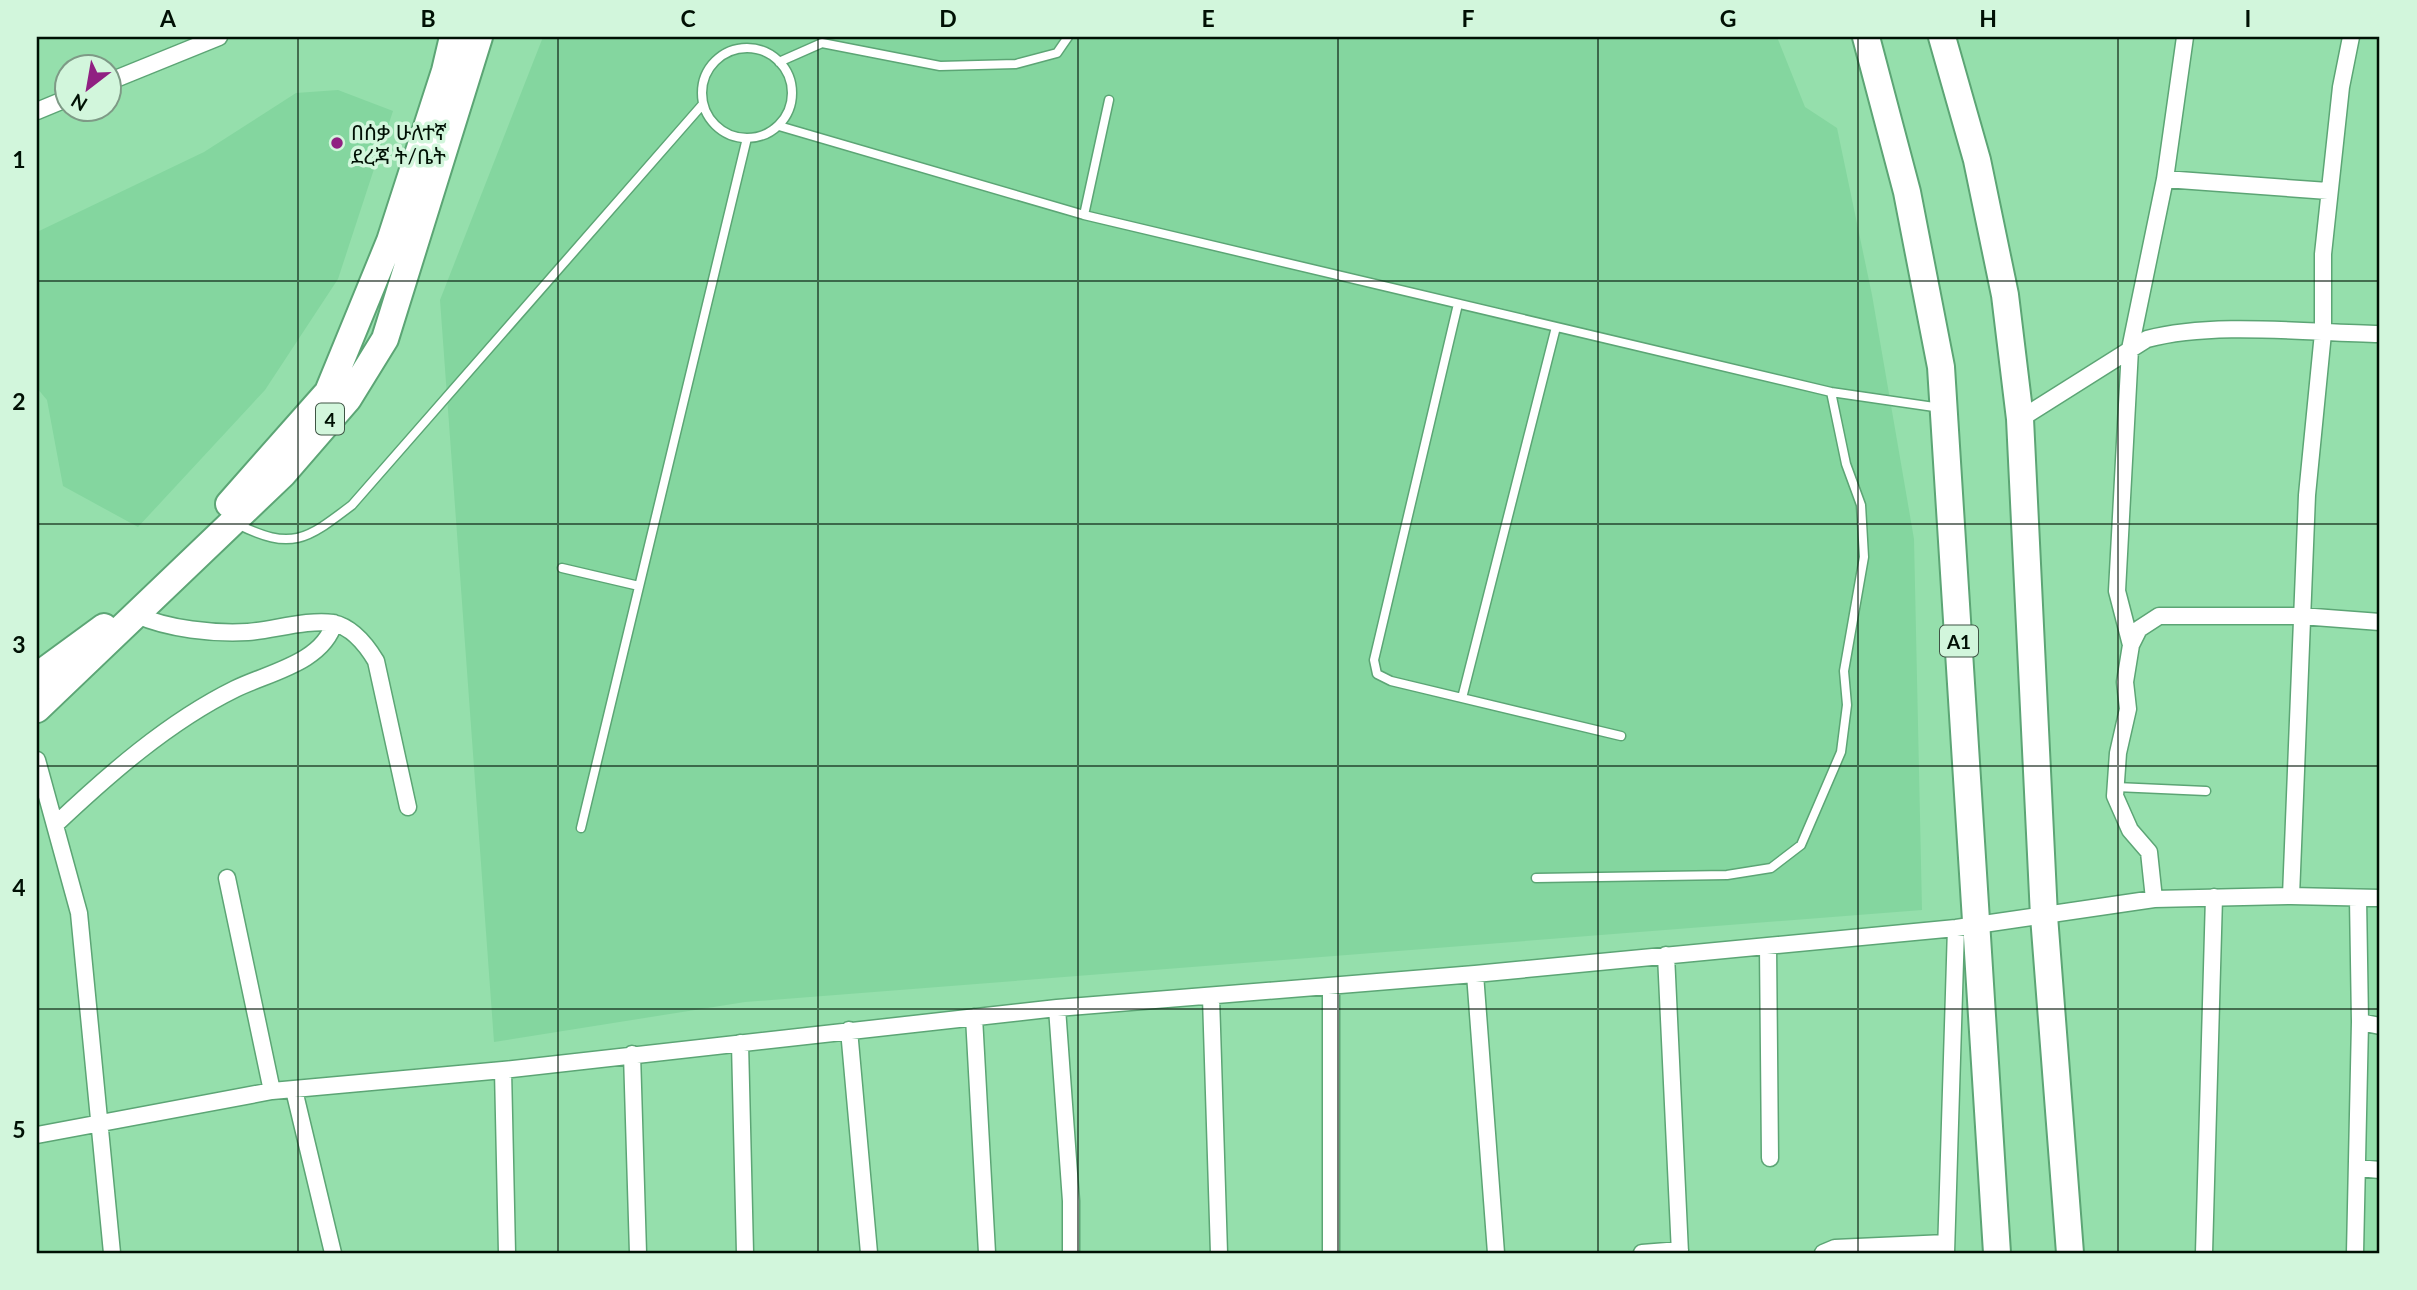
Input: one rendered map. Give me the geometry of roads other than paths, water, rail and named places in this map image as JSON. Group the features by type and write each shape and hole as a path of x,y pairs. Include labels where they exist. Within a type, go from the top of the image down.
{"main road":[{"path":"37,677 102,629 220,515 328,392 390,242 445,71 453,37"},
{"name":"4","path":"37,709 283,474 348,399 385,339 479,37"},
{"name":"A1","path":"1866,37 1907,192 1941,367 1967,927 1997,1253"},
{"path":"1942,37 1977,160 2005,295 2020,419 2044,916 2070,1253"}],"street":[{"path":"122,76 219,37"},
{"path":"2131,645 2117,592 2130,349 2165,179 2185,37"},
{"path":"2291,896 2306,495 2323,333 2323,254 2328,191 2341,87 2351,37"},
{"path":"2165,179 2328,191"},
{"path":"2020,419 2130,349 2147,339 2164,334 2269,329 2380,334"},
{"path":"137,615 189,628 246,632 334,623 366,644 376,661 408,807"},
{"path":"2154,899 2149,852 2130,830 2115,796 2118,753 2128,709 2124,694 2131,645 2138,629 2159,616 2301,616 2380,622"},
{"path":"55,825 100,782 213,701 276,674 301,659 331,635 334,623"},
{"path":"37,760 79,913 112,1253"},
{"path":"227,878 272,1091"},
{"path":"37,1135 272,1091 503,1070 974,1017 1475,974 1967,927 2154,899 2291,896 2380,898"},
{"path":"2204,1253 2214,897"},
{"path":"2355,1253 2360,1022 2358,898"},
{"path":"1823,1253 1835,1248 1946,1248 1967,927"},
{"path":"1768,946 1770,1158"},
{"path":"1642,1253 1680,1251 1666,955"},
{"path":"1475,974 1496,1253"},
{"path":"1331,986 1331,1253"},
{"path":"1211,997 1219,1253"},
{"path":"1057,1009 1071,1201 1071,1253"},
{"path":"974,1017 987,1253"},
{"path":"2360,1022 2380,1026"},
{"path":"849,1030 867,1195 869,1253"},
{"path":"740,1043 745,1253"},
{"path":"632,1054 638,1253"},
{"path":"503,1070 507,1253"},
{"path":"294,1090 333,1253"},
{"path":"2358,1168 2380,1170"}],"lane":[{"path":"779,62 822,43 940,66 1016,64 1058,53 1068,37"},
{"path":"736,50 760,50 779,62 786,72 792,94 786,116 779,126 769,133 747,138 735,136 715,125 703,104 702,93 708,70 725,54 736,50"},
{"path":"1084,215 1109,100"},
{"path":"233,522 265,538 289,541 317,532 352,505 703,104"},
{"path":"779,126 1084,215 1831,392 1944,408"},
{"path":"580,828 747,138"},
{"path":"1458,304 1374,660 1377,674 1391,681 1621,736"},
{"path":"1462,698 1556,327"},
{"path":"1536,878 1727,874 1771,868 1801,845 1841,752 1847,705 1844,671 1864,557 1861,505 1846,464 1831,392"},
{"path":"562,568 639,586"},
{"path":"2116,787 2206,791"}],"place":[{"name":"በሰቃ ሁለተኛ ደረጃ ት/ቤት","path":"337,143"}]}
